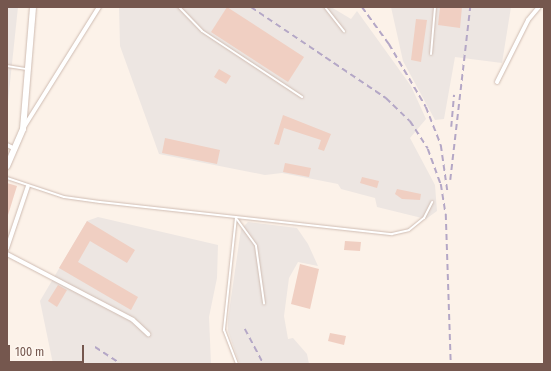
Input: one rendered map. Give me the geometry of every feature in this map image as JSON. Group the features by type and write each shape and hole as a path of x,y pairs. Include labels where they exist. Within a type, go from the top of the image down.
{"main road":[{"path":"7,166 23,129 33,7"}],"street":[{"path":"23,129 99,7"},
{"path":"498,82 528,20 539,7"},
{"path":"7,145 15,149"},
{"path":"7,248 28,186"},
{"path":"7,254 133,320 148,334"}],"lane":[{"path":"180,7 202,31 302,97"},
{"path":"325,7 344,31"},
{"path":"431,54 436,7"},
{"path":"7,66 28,69"},
{"path":"7,178 28,186 100,202 392,234 409,230 424,218 432,202"},
{"path":"236,217 256,246 264,303"},
{"path":"236,217 224,330 237,364"}],"shaded area":[{"path":"7,7 18,7 7,111"},
{"path":"119,7 331,7 351,19 357,11 411,86 426,119 410,138 435,185 437,211 426,219 377,207 375,198 341,189 338,184 282,173 265,175 159,154 120,46"},
{"path":"391,7 511,7 502,63 455,57 444,119 435,120 403,61"},
{"path":"98,217 218,245 217,278 209,317 211,364 53,364 40,301 87,221"},
{"path":"248,222 297,228 308,244 318,266 298,262 289,278 284,316 288,339 293,338 307,354 309,364 240,364 228,331 228,319 241,229"}],"building":[{"path":"227,7 304,57 288,82 211,32"},
{"path":"440,7 462,7 460,28 438,25"},
{"path":"416,19 427,20 421,62 411,60"},
{"path":"219,69 231,76 226,84 214,77"},
{"path":"283,115 331,134 324,151 318,149 321,140 284,128 279,145 274,144"},
{"path":"165,138 220,150 217,164 162,153"},
{"path":"285,163 311,168 309,177 283,172"},
{"path":"362,177 379,181 377,188 360,183"},
{"path":"7,183 17,186 8,215 7,215"},
{"path":"397,189 421,194 420,200 402,199 395,194"},
{"path":"87,221 135,250 127,263 90,241 78,262 138,297 131,310 59,268"},
{"path":"345,241 361,242 360,251 344,250"},
{"path":"300,264 319,269 310,309 291,304"},
{"path":"58,285 67,290 57,307 48,301"},
{"path":"330,333 346,336 344,345 328,341"}],"railway":[{"path":"251,7 386,98 410,121 428,149 441,184 446,214 451,364"},
{"path":"362,7 389,44 426,107 441,145 448,194"},
{"path":"450,180 470,7"},
{"path":"451,127 454,95"},
{"path":"245,329 264,364"},
{"path":"95,347 121,364"}]}
